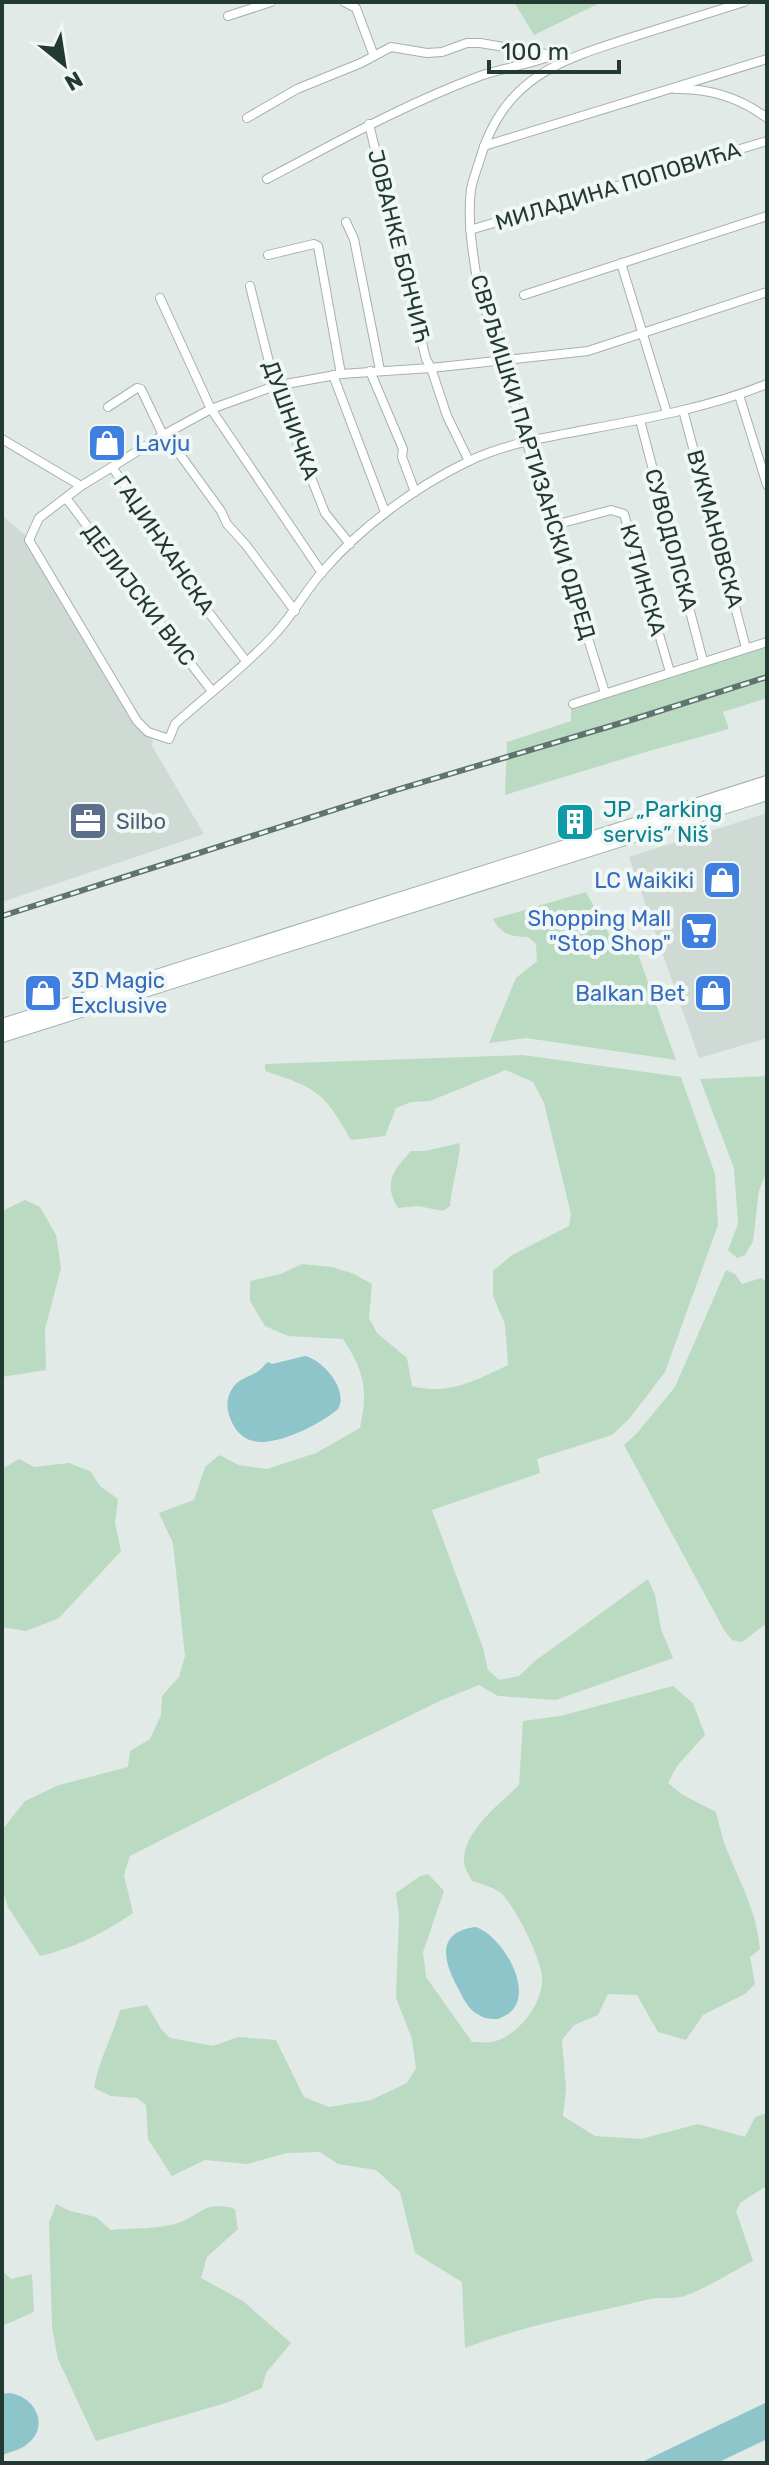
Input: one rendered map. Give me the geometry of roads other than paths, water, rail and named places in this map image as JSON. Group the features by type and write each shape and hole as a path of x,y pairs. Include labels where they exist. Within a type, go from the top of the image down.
{"main road":[{"path":"2,1025 767,782"},
{"path":"2,1036 767,794"}],"street":[{"path":"228,16 271,2"},
{"path":"344,2 356,8 374,56"},
{"name":"СВРЉИШКИ ПАРТИЗАНСКИ ОДРЕД","path":"605,693 478,286 470,230 471,188 484,146 500,112 517,92 539,75 570,58 744,2"},
{"path":"247,118 297,89 391,47 427,53 442,52 467,43 480,43 570,58"},
{"path":"267,179 369,124 508,66 530,64 554,55"},
{"path":"484,146 767,59"},
{"path":"664,89 693,88 719,93 767,118"},
{"name":"ЈОВАНКЕ БОНЧИЋ","path":"369,124 426,359 447,416 469,461"},
{"name":"МИЛАДИНА ПОПОВИЋА","path":"470,230 767,141"},
{"path":"524,295 767,216"},
{"path":"346,222 354,239 380,370"},
{"path":"268,255 305,245 318,246 337,374 385,512"},
{"path":"621,263 667,413"},
{"name":"ДУШНИЧКА","path":"250,286 275,386 325,513 350,544"},
{"path":"767,292 588,351 431,368 337,374 275,386 211,409 164,434 81,486 39,518 29,540 137,721 148,732 169,739 175,724 273,637 322,573 350,544 385,512 415,492 469,461 526,441 683,410 767,384"},
{"path":"160,298 211,409 322,573"},
{"path":"370,371 403,449 402,457 415,492"},
{"path":"108,407 137,388 141,389 164,434 221,511 227,524 295,611"},
{"path":"739,395 767,485"},
{"name":"ВУКМАНОВСКА","path":"683,410 746,648"},
{"name":"СУВОДОЛСКА","path":"640,420 703,661"},
{"path":"2,439 81,486"},
{"name":"ГАЏИНХАНСКА","path":"112,467 164,541 177,571 246,661"},
{"name":"ДЕЛИЈСКИ ВИС","path":"66,498 212,691"},
{"name":"КУТИНСКА","path":"551,526 611,510 624,514 670,672"},
{"path":"573,704 767,642"}],"water":[{"path":"305,1356 319,1363 337,1385 340,1393 338,1409 310,1427 274,1441 253,1441 241,1435 228,1411 227,1403 234,1386 268,1362 272,1364"},
{"path":"476,1927 503,1950 519,1986 512,2010 498,2019 484,2017 470,2008 449,1969 448,1942 463,1930"},
{"path":"9,2393 27,2400 39,2422 34,2438 18,2450 2,2455 2,2394"},
{"path":"767,2402 767,2439 717,2463 640,2463"}],"railway":[{"path":"2,916 396,790 767,677"}],"place":[{"name":"Lavju","path":"107,443"},
{"name":"Silbo","path":"88,821"},
{"name":"JP „Parking servis” Niš","path":"575,822"},
{"name":"LC Waikiki","path":"722,880"},
{"name":"Shopping Mall \"Stop Shop\"","path":"699,931"},
{"name":"3D Magic Exclusive","path":"43,993"},
{"name":"Balkan Bet","path":"713,993"}]}
